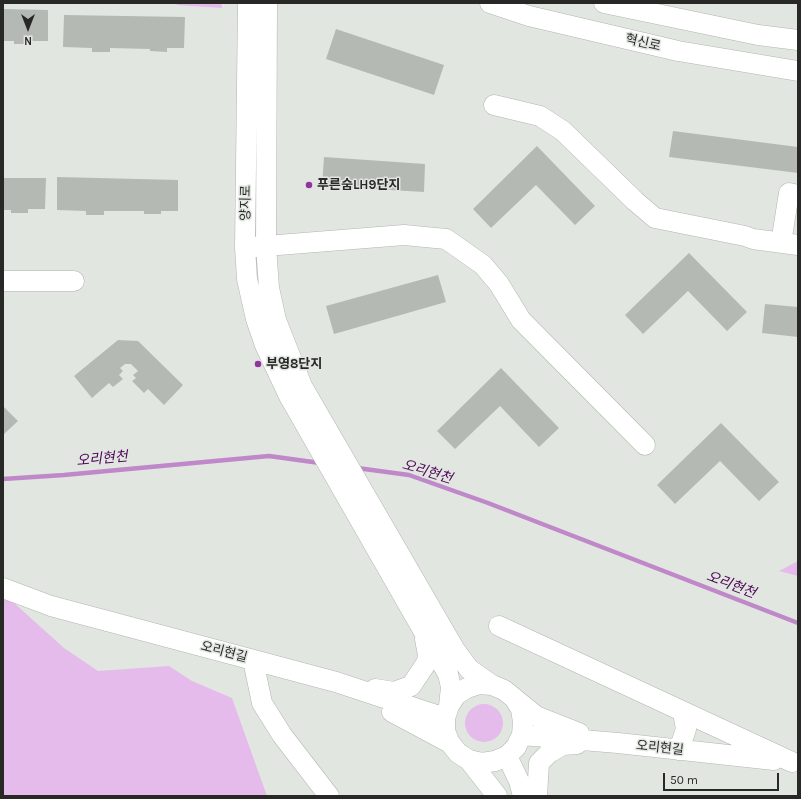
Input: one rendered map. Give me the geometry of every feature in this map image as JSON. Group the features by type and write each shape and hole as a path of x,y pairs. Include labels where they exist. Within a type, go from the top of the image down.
{"street":[{"name":"양지로","path":"248,3 245,248 247,279 256,319 265,345 296,391"},
{"name":"양지로","path":"267,3 266,246 269,288 276,320 296,391"},
{"name":"혁신로","path":"490,3 529,16 678,51 798,71"},
{"path":"604,3 758,35 798,40"},
{"path":"494,105 540,116 564,131 635,202 655,218 745,236 753,240 790,244 789,194 798,195"},
{"path":"245,248 404,235 446,239 484,264 499,284 521,320 645,445"},
{"path":"3,281 74,281"},
{"path":"296,391 397,567 469,669 492,685 504,690 536,716 573,731 618,743"},
{"path":"336,682 394,692 412,686 427,662 428,647 423,631 397,567"},
{"name":"오리현길","path":"3,588 51,606 447,712"},
{"path":"499,626 683,712 795,762"},
{"path":"423,631 448,674 451,687 445,731 450,743 458,753 469,760 482,763 495,761 507,756 516,746 522,735 523,722 521,709 514,698"},
{"path":"253,660 262,703 282,735 329,796"},
{"path":"336,682 450,743"},
{"path":"447,712 456,695 467,688 479,684 492,685"},
{"path":"679,750 686,729 683,712"},
{"name":"오리현길","path":"522,735 618,743 795,762"},
{"path":"537,796 539,763 550,753 563,745 618,743"},
{"path":"507,756 519,781 523,796"},
{"path":"469,760 497,796"}],"shaded area":[{"path":"176,3 221,3 222,8 177,5"},
{"path":"798,561 798,576 779,571"},
{"path":"3,593 64,648 98,671 169,666 192,681 232,698 267,796 3,796"},
{"path":"480,704 488,704 498,709 502,716 502,730 498,737 488,742 480,742 470,737 468,734 465,727 465,719 470,709 473,707"}],"building":[{"path":"3,9 48,10 48,41 31,41 31,44 14,44 14,41 3,41"},
{"path":"64,15 185,17 184,48 167,48 167,52 150,51 150,49 110,48 110,52 92,52 92,48 63,47"},
{"path":"336,29 444,65 434,95 326,59"},
{"path":"673,131 798,147 798,173 669,157"},
{"path":"537,146 595,206 575,225 536,185 491,228 473,209"},
{"path":"324,157 425,164 424,192 322,186"},
{"path":"57,177 178,180 178,211 161,211 161,214 144,214 144,211 104,211 104,215 86,215 86,211 57,210"},
{"path":"3,178 46,178 45,209 28,209 28,213 11,213 11,210 3,210"},
{"path":"689,253 747,312 727,331 688,291 643,334 625,315"},
{"path":"438,275 446,302 334,334 326,306"},
{"path":"765,304 798,307 798,337 762,333"},
{"path":"118,340 138,341 183,385 164,405 148,389 144,393 132,381 136,378 133,375 138,371 131,364 125,364 120,368 123,371 119,375 123,379 113,387 109,383 92,398 74,376"},
{"path":"501,368 559,428 539,447 500,406 455,449 437,431"},
{"path":"3,406 18,421 3,435"},
{"path":"721,423 779,482 759,501 720,461 675,504 657,485"}],"waterway":[{"name":"오리현천","path":"3,479 64,475 269,456 320,463"},
{"name":"오리현천","path":"357,468 409,475 488,503 798,623"}],"place":[{"name":"푸른숨LH9단지","path":"309,185"},
{"name":"부영8단지","path":"258,364"}]}
